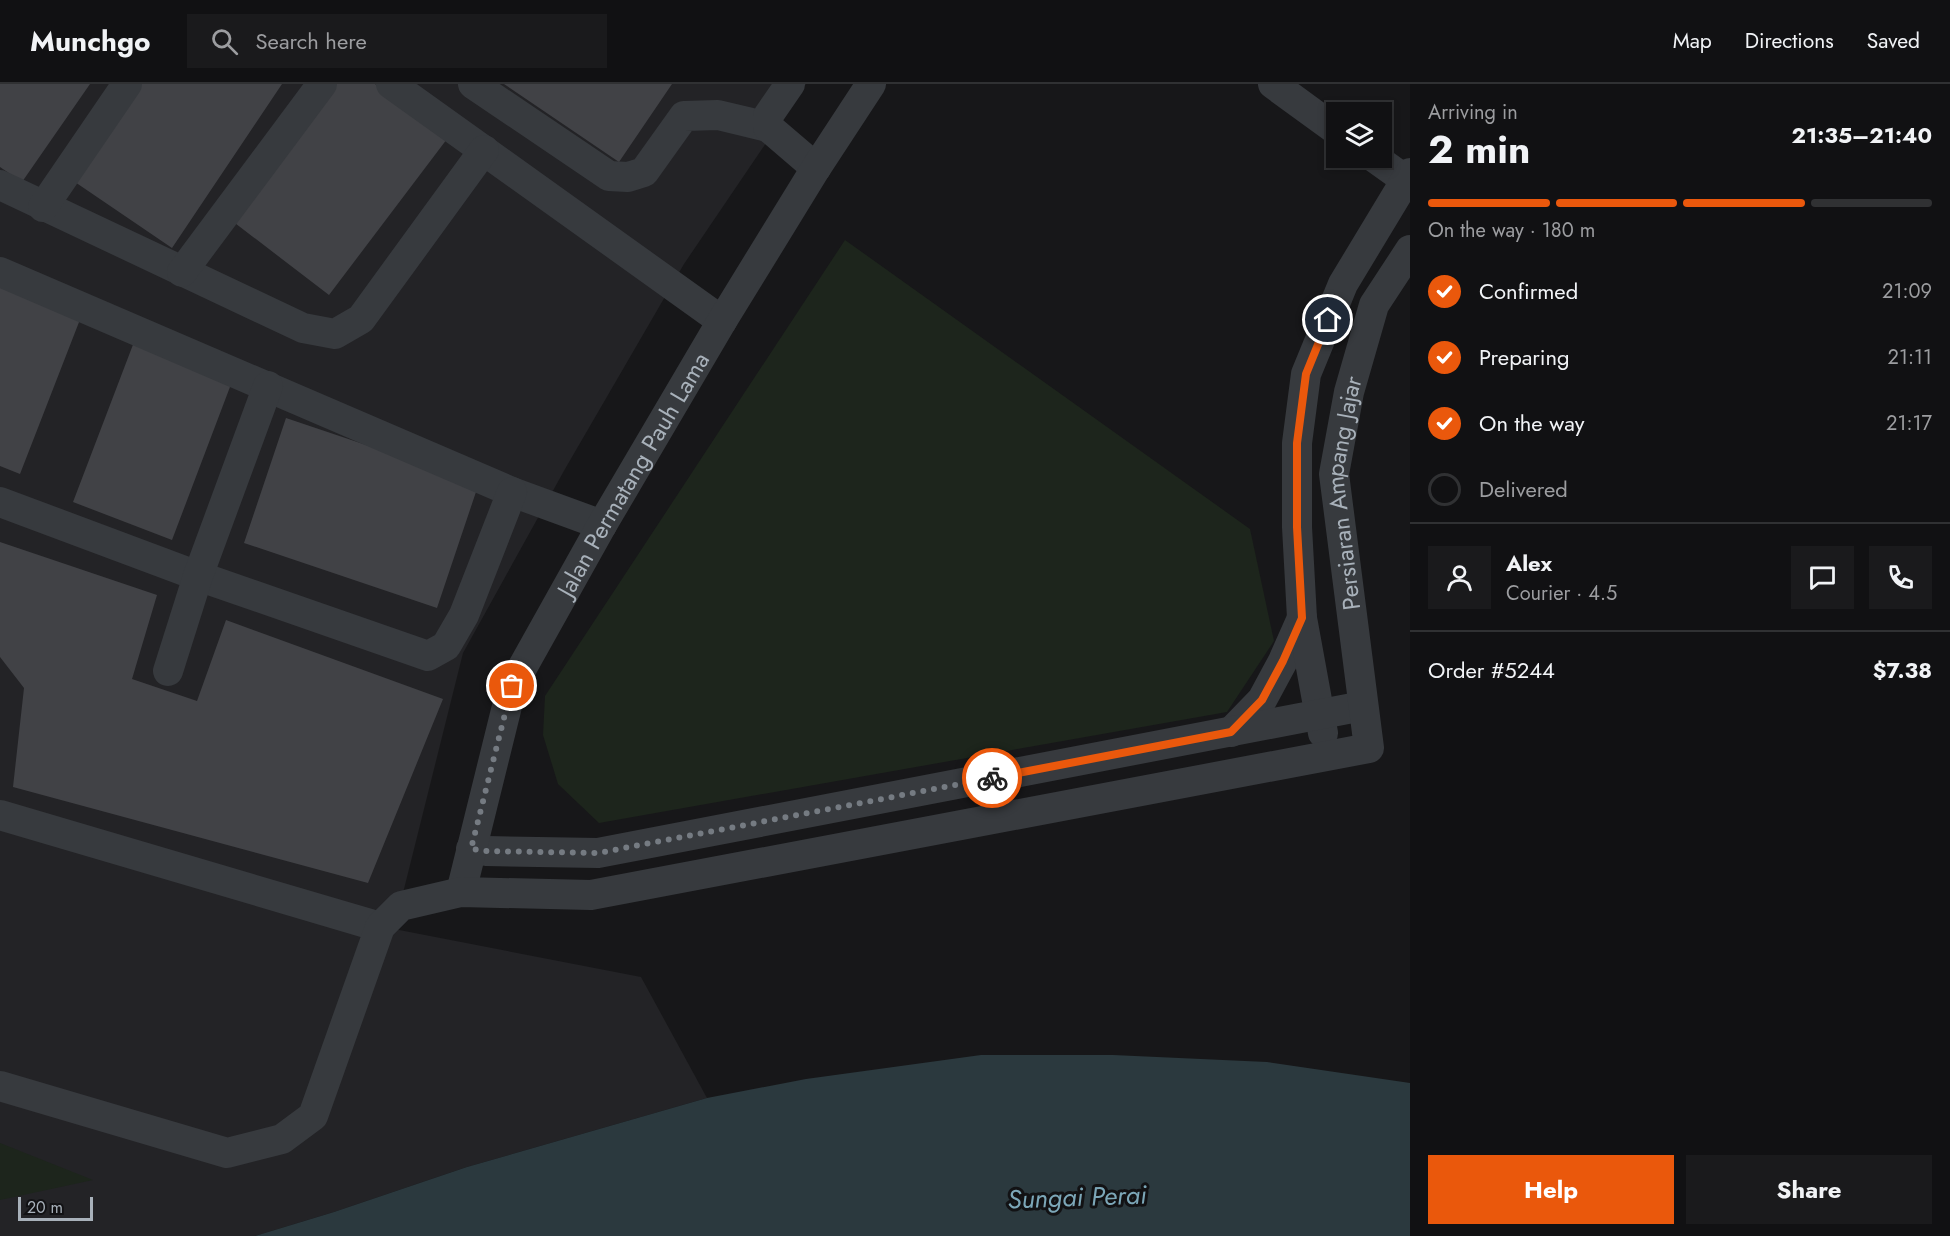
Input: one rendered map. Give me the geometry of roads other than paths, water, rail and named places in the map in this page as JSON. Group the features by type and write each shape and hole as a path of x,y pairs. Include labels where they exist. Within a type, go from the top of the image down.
{"street":[{"path":"43,207 128,84"},
{"path":"182,272 322,84"},
{"path":"391,84 722,321"},
{"path":"473,84 609,176 628,177 644,172 684,116 718,114 768,127 816,168"},
{"path":"768,127 768,116 790,84"},
{"name":"Jalan Permatang Pauh Lama","path":"461,892 512,686 602,525 722,321 816,168 871,84"},
{"path":"1273,84 1326,123"},
{"path":"0,185 303,328 335,334 361,319 484,150"},
{"path":"1392,168 1408,178"},
{"name":"Persiaran Ampang Jajar","path":"1408,178 1343,284 1306,374 1297,454 1297,527 1302,618 1328,756 1370,748 1334,474 1349,392 1374,305 1410,250"},
{"path":"0,272 513,492 602,525"},
{"path":"168,671 198,576 268,386"},
{"path":"0,502 198,576 428,656 446,646 464,615 513,492"},
{"path":"1231,732 1262,700 1302,618"},
{"path":"471,849 598,853 1363,706"},
{"path":"0,1086 227,1153 282,1139 313,1116 380,927 400,906 461,892 591,895 1328,756"},
{"path":"0,815 380,927"}],"water":[{"name":"Sungai Perai","path":"981,1055 1113,1055 1267,1062 1410,1083 1410,1236 255,1236 467,1167 707,1098 806,1079"}]}
